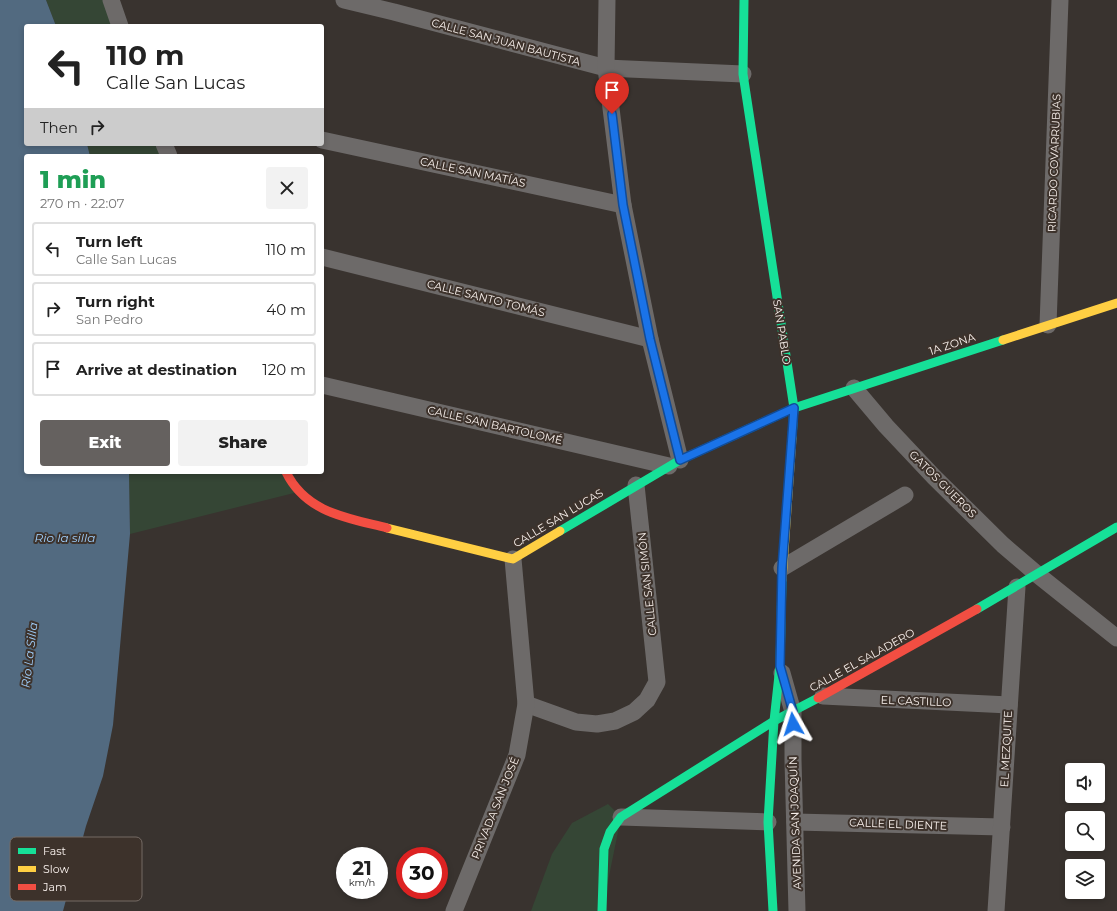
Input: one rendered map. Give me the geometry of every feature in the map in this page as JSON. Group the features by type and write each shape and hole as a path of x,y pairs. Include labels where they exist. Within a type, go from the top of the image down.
{"street":[{"path":"111,0 119,24"},
{"name":"CALLE SAN JUAN BAUTISTA","path":"344,0 395,6 606,68 743,74"},
{"path":"607,0 606,68 623,205 674,463"},
{"name":"SAN PABLO","path":"744,0 743,74 794,408 782,568 780,666 774,721"},
{"name":"RICARDO COVARRUBIAS","path":"1048,325 1060,0"},
{"name":"CALLE SAN MATÍAS","path":"324,140 623,205"},
{"name":"CALLE SANTO TOMÁS","path":"324,258 650,339"},
{"name":"1A ZONA","path":"794,408 1117,303"},
{"name":"CALLE SAN BARTOLOMÉ","path":"324,385 674,463"},
{"name":"GATOS GUEROS","path":"854,388 886,426 934,477 1003,545 1117,638"},
{"name":"CALLE SAN LUCAS","path":"286,474 298,492 313,504 332,514 513,559 674,463 794,408"},
{"name":"CALLE SAN SIMÓN","path":"526,704 576,722 597,724 615,721 634,712 647,700 657,682 636,485"},
{"path":"782,568 905,495"},
{"name":"CALLE EL SALADERO","path":"621,817 774,721 823,696 1017,587 1117,527"},
{"name":"PRIVADA SAN JOSÉ","path":"454,911 517,755 526,704 513,559"},
{"name":"EL MEZQUITE","path":"996,911 1017,587"},
{"name":"SAN PABLO","path":"780,666 793,712"},
{"name":"EL CASTILLO","path":"823,696 1009,705"},
{"name":"AVENIDA SAN JOAQUÍN","path":"793,712 797,911"},
{"name":"AVENIDA SAN JOAQUÍN","path":"773,911 768,822 774,721"},
{"path":"602,911 604,849 610,832 621,817 768,822"},
{"name":"CALLE EL DIENTE","path":"795,822 1002,827"}],"green space":[{"path":"46,0 111,0 119,24 55,24"},
{"path":"88,146 165,146 168,154 90,154"},
{"path":"129,474 287,474 298,492 130,534"},
{"path":"608,804 621,817 602,911 531,911 552,854 572,823"}],"water":[{"name":"Rio la silla","path":"0,0 46,0 55,24 24,24 24,146 88,146 90,154 24,154 24,474 129,474 130,534 113,725 103,776 83,837 10,837 10,901 66,901 63,911 0,911"}],"traffic: fast":[{"path":"744,0 743,74 794,408 792,438"},
{"path":"560,531 680,460 794,408 1003,340"},
{"path":"977,609 1117,527"},
{"path":"773,911 768,822 774,721 780,666 782,580"},
{"path":"602,911 604,849 610,832 621,817 774,721 818,698"}],"traffic: slow":[{"path":"1003,340 1117,303"},
{"path":"782,580 792,438"},
{"path":"387,528 513,559 560,531"}],"traffic: jam":[{"path":"287,474 294,486 316,505 343,517 387,528"},
{"path":"818,698 977,609"}],"route":[{"path":"612,114 623,205 650,339 680,460 794,408 782,568 780,666 793,712 793,724"}],"water label":[{"name":"Río La Silla","path":"29,655"}]}
